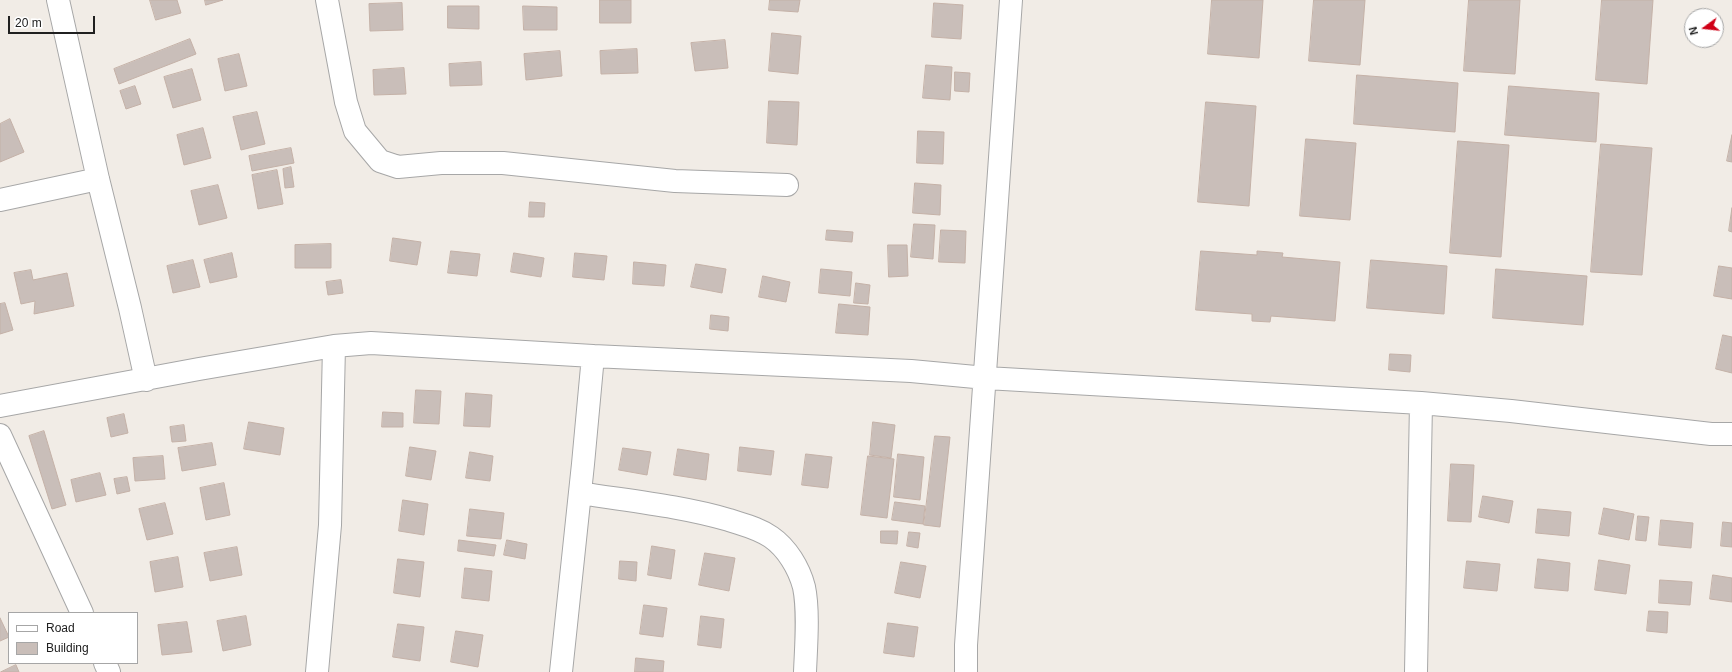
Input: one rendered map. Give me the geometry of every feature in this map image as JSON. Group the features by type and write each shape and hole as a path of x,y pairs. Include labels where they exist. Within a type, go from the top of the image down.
{"street":[{"path":"58,0 98,180 130,308 146,380"},
{"path":"327,0 346,102 356,131 380,161 398,167 441,163 503,163 675,181 787,185"},
{"path":"966,672 966,645 978,463 986,378 1011,0"},
{"path":"0,200 98,180"},
{"path":"0,406 199,369 334,346 370,343 593,356 911,371 986,378 1421,403 1511,411 1711,434 1732,434"},
{"path":"316,672 330,525 334,346"},
{"path":"561,672 593,356"},
{"path":"1416,672 1421,403"},
{"path":"0,435 82,612"},
{"path":"580,493 702,512 757,529 773,538 786,550 796,567 804,587 806,622 805,672"}],"building":[{"path":"150,0 177,0 181,13 156,20"},
{"path":"205,0 223,0 206,5"},
{"path":"600,0 631,0 631,23 600,23"},
{"path":"770,0 800,0 798,12 769,10"},
{"path":"1212,0 1263,0 1259,58 1208,54"},
{"path":"1314,0 1365,0 1360,65 1309,61"},
{"path":"1469,0 1520,0 1515,74 1464,71"},
{"path":"1602,0 1653,0 1647,84 1596,80"},
{"path":"402,3 403,30 370,31 369,4"},
{"path":"934,3 963,5 961,39 932,37"},
{"path":"448,6 479,6 479,29 448,28"},
{"path":"523,6 557,7 557,30 524,30"},
{"path":"772,33 801,36 798,74 769,71"},
{"path":"190,39 196,54 119,84 114,69"},
{"path":"725,40 728,68 695,71 691,43"},
{"path":"637,49 638,73 601,74 600,51"},
{"path":"560,51 562,76 526,80 524,54"},
{"path":"239,54 247,86 225,91 218,59"},
{"path":"481,62 482,85 450,86 449,64"},
{"path":"926,65 952,67 950,100 923,98"},
{"path":"404,68 406,94 374,95 373,70"},
{"path":"192,69 201,100 173,108 164,77"},
{"path":"955,72 970,73 969,92 955,91"},
{"path":"1357,75 1458,83 1455,132 1354,124"},
{"path":"135,86 141,104 126,109 120,91"},
{"path":"1509,86 1599,93 1596,142 1505,135"},
{"path":"769,101 799,102 797,145 767,143"},
{"path":"1206,102 1256,106 1249,206 1198,202"},
{"path":"257,112 265,144 241,150 233,117"},
{"path":"10,119 24,152 0,162 0,124"},
{"path":"203,128 211,158 184,165 177,135"},
{"path":"918,131 944,132 943,164 917,163"},
{"path":"1732,135 1732,162 1727,161"},
{"path":"1306,139 1356,143 1350,220 1300,216"},
{"path":"1458,141 1509,145 1501,257 1450,253"},
{"path":"1601,144 1652,148 1642,275 1591,272"},
{"path":"291,148 294,163 252,171 249,156"},
{"path":"291,167 294,187 285,188 283,169"},
{"path":"277,170 283,204 258,209 252,175"},
{"path":"915,183 941,185 940,215 913,213"},
{"path":"218,185 227,218 199,225 191,191"},
{"path":"530,202 545,203 544,217 529,217"},
{"path":"1732,208 1732,232 1729,231"},
{"path":"914,224 935,225 933,259 911,257"},
{"path":"827,230 853,232 852,242 826,240"},
{"path":"941,230 966,231 965,263 939,262"},
{"path":"393,238 421,242 417,265 390,261"},
{"path":"331,244 331,268 295,268 295,245"},
{"path":"888,245 907,245 908,276 889,277"},
{"path":"451,251 480,254 477,276 448,273"},
{"path":"1201,251 1257,255 1257,251 1283,253 1282,257 1340,262 1335,321 1271,316 1270,322 1252,321 1252,314 1196,310"},
{"path":"232,253 237,277 210,283 204,260"},
{"path":"514,253 544,258 541,277 511,272"},
{"path":"575,253 607,256 604,280 573,277"},
{"path":"193,260 200,287 173,293 167,266"},
{"path":"1371,260 1447,266 1444,314 1367,308"},
{"path":"634,262 666,265 664,286 633,284"},
{"path":"696,264 726,269 722,293 691,287"},
{"path":"1719,266 1732,268 1732,299 1714,296"},
{"path":"821,269 852,272 850,296 819,293"},
{"path":"1496,269 1587,276 1583,325 1493,318"},
{"path":"31,270 33,280 67,273 74,306 34,314 35,301 21,304 14,273"},
{"path":"763,276 790,282 786,302 759,297"},
{"path":"341,280 343,293 328,295 326,282"},
{"path":"856,283 870,285 868,304 854,303"},
{"path":"5,303 13,330 0,334 0,304"},
{"path":"839,304 870,307 868,335 836,333"},
{"path":"711,315 729,317 728,331 710,329"},
{"path":"1723,335 1732,337 1732,373 1716,369"},
{"path":"1390,354 1411,355 1410,372 1389,370"},
{"path":"416,390 441,391 439,424 414,423"},
{"path":"466,393 492,395 490,427 464,426"},
{"path":"383,412 403,413 403,427 382,427"},
{"path":"124,414 128,433 111,437 107,418"},
{"path":"249,422 284,428 280,455 244,449"},
{"path":"873,422 895,425 891,458 870,455"},
{"path":"184,425 186,441 172,442 170,427"},
{"path":"44,431 66,505 52,509 29,436"},
{"path":"935,436 950,437 940,527 924,525"},
{"path":"212,443 216,465 182,471 178,448"},
{"path":"410,447 436,451 431,480 406,476"},
{"path":"740,447 774,451 771,475 738,471"},
{"path":"623,448 651,452 647,475 619,470"},
{"path":"678,449 709,454 706,480 674,475"},
{"path":"470,452 493,456 490,481 466,478"},
{"path":"806,454 832,457 828,488 802,485"},
{"path":"898,454 924,457 920,500 894,497"},
{"path":"163,456 165,479 135,481 133,458"},
{"path":"868,456 894,459 887,518 861,515"},
{"path":"1451,464 1474,465 1471,522 1448,521"},
{"path":"100,473 106,495 76,502 71,480"},
{"path":"127,477 130,491 117,494 114,479"},
{"path":"224,483 230,515 206,520 200,488"},
{"path":"1483,496 1513,501 1509,523 1479,517"},
{"path":"403,500 428,504 424,535 399,531"},
{"path":"895,502 925,506 923,524 892,520"},
{"path":"165,503 173,534 147,540 139,509"},
{"path":"1604,508 1634,514 1629,540 1599,534"},
{"path":"470,509 504,513 501,539 467,536"},
{"path":"1538,509 1571,512 1569,536 1536,533"},
{"path":"1638,516 1649,517 1646,541 1636,540"},
{"path":"1661,520 1693,523 1691,548 1659,545"},
{"path":"1723,522 1732,523 1732,547 1721,546"},
{"path":"881,531 898,531 897,544 881,543"},
{"path":"909,532 920,533 918,548 907,546"},
{"path":"459,540 496,545 494,556 458,551"},
{"path":"507,540 527,544 525,559 504,555"},
{"path":"652,546 675,550 671,579 648,575"},
{"path":"237,547 242,575 210,581 204,553"},
{"path":"705,553 735,558 729,591 699,585"},
{"path":"178,557 183,587 155,592 150,562"},
{"path":"398,559 424,562 420,597 394,593"},
{"path":"1538,559 1570,563 1568,591 1535,588"},
{"path":"1599,560 1630,565 1626,594 1595,590"},
{"path":"620,561 637,562 636,581 619,579"},
{"path":"1467,561 1500,564 1497,591 1464,588"},
{"path":"901,562 926,566 920,598 895,593"},
{"path":"465,568 492,571 489,601 462,598"},
{"path":"1713,575 1732,578 1732,602 1710,599"},
{"path":"1660,580 1692,582 1690,605 1659,603"},
{"path":"644,605 667,608 663,637 640,634"},
{"path":"1649,611 1668,612 1667,633 1647,631"},
{"path":"246,616 251,645 223,651 217,621"},
{"path":"701,616 724,619 721,648 698,645"},
{"path":"0,618 8,637 0,641"},
{"path":"187,622 192,652 162,655 158,625"},
{"path":"888,623 918,627 914,657 884,653"},
{"path":"398,624 424,627 420,661 393,657"},
{"path":"456,631 483,635 478,667 451,662"},
{"path":"636,658 664,661 663,672 635,672"},
{"path":"16,665 19,672 1,672"}]}
